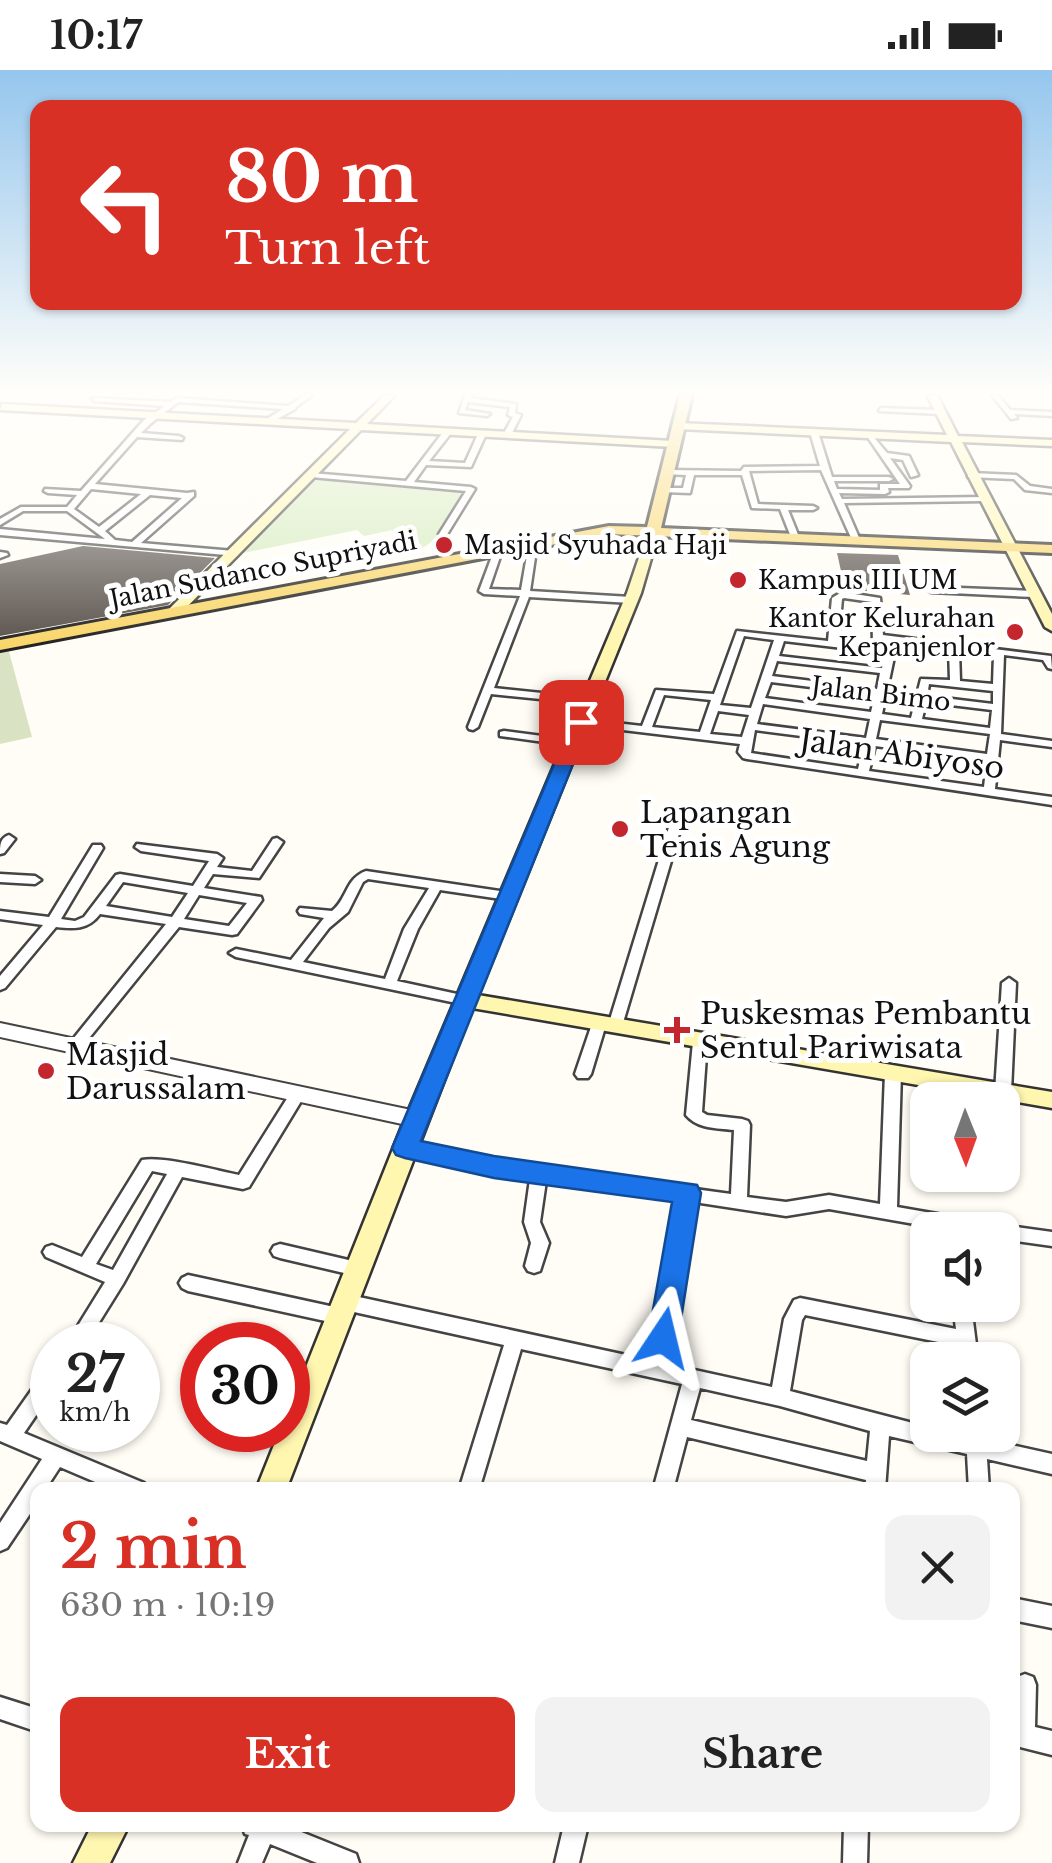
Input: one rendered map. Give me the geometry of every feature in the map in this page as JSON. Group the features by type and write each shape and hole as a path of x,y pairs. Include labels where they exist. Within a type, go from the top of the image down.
{"main road":[{"path":"174,612 306,479"},
{"path":"275,1482 416,1119 508,896 573,742 590,723 590,701 631,600 666,479"},
{"path":"972,479 1051,620"},
{"name":"Jalan Sudanco Supriyadi","path":"0,645 655,522 795,537 1052,549"},
{"path":"200,589 201,596 223,603"},
{"path":"466,1000 942,1082"},
{"path":"1020,1095 1052,1100"},
{"path":"91,1863 107,1832"}],"street":[{"path":"69,509 94,479"},
{"path":"350,479 472,491 443,534"},
{"path":"408,484 412,479"},
{"path":"663,490 687,491 689,479"},
{"path":"746,479 754,506 813,508"},
{"path":"856,540 830,479 903,483"},
{"path":"900,479 918,501"},
{"path":"1018,479 1028,488 1047,490 1047,502 1052,503"},
{"path":"835,491 885,492 882,486 903,483"},
{"path":"48,491 148,492 205,499"},
{"path":"99,532 148,492"},
{"path":"136,544 190,495"},
{"path":"839,502 984,500"},
{"path":"783,508 795,537"},
{"path":"0,523 20,509 69,509 110,540"},
{"path":"0,532 234,554"},
{"path":"473,727 525,594 534,544"},
{"path":"494,552 483,590 631,600"},
{"path":"934,590 1034,594"},
{"path":"833,644 837,598 842,595 877,600 885,644 885,671 863,774"},
{"path":"704,736 733,646 738,635 744,633 833,644 999,651 1044,658 1052,666"},
{"path":"745,748 780,638"},
{"path":"954,647 954,683"},
{"path":"990,791 999,651"},
{"path":"775,658 885,671"},
{"path":"768,679 881,693"},
{"path":"916,721 926,681 999,688"},
{"path":"486,690 590,701"},
{"path":"646,729 660,692 755,712"},
{"path":"920,698 998,708"},
{"name":"Jalan Bimo","path":"761,701 1052,744"},
{"name":"Jalan Abiyoso","path":"590,723 704,736 863,774 1052,801"},
{"path":"751,726 992,758"},
{"path":"504,734 573,742"},
{"path":"583,1074 607,1025 676,824"},
{"path":"0,850 9,839"},
{"path":"210,870 256,875 277,842"},
{"path":"76,1044 176,921 210,870 214,857 141,847"},
{"path":"0,985 48,927 98,848"},
{"path":"294,965 344,909 358,880 366,875 508,896"},
{"path":"0,878 35,880"},
{"path":"0,915 48,927 83,924 119,878 249,896 255,901 233,930 97,909"},
{"path":"389,985 411,928 436,885"},
{"path":"305,911 334,916"},
{"path":"236,952 466,1000"},
{"path":"1004,1082 1009,983"},
{"path":"0,1030 416,1119"},
{"path":"700,1042 694,1115 704,1121 742,1125 739,1200"},
{"path":"888,1214 893,1074"},
{"path":"85,1267 148,1164 243,1182 298,1093"},
{"path":"405,1148 539,1173 796,1210 829,1202 910,1219"},
{"path":"89,1322 118,1279 179,1168"},
{"path":"534,1266 540,1243 532,1222 539,1173"},
{"path":"657,1370 687,1193"},
{"path":"1020,1235 1052,1239"},
{"path":"52,1252 118,1279"},
{"path":"280,1252 357,1269"},
{"path":"188,1284 515,1338 910,1430"},
{"path":"780,1397 793,1318 800,1306 966,1338"},
{"path":"964,1322 967,1342"},
{"path":"471,1482 515,1338"},
{"path":"665,1482 693,1378"},
{"path":"30,1404 5,1435 118,1482"},
{"path":"682,1427 876,1482 880,1425"},
{"path":"976,1452 978,1482"},
{"path":"1012,1452 1052,1464"},
{"path":"39,1482 56,1456"},
{"path":"0,1541 30,1495"},
{"path":"1020,1611 1052,1617"},
{"path":"1020,1720 1025,1685"},
{"path":"0,1708 30,1718"},
{"path":"1020,1735 1052,1743"},
{"path":"250,1863 258,1832"},
{"path":"269,1832 347,1863"},
{"path":"567,1863 574,1832"},
{"path":"855,1863 856,1832"}],"green space":[{"path":"316,479 465,492 437,536 413,551 392,530 364,536 357,530 243,553"},
{"path":"8,648 32,737 0,744 0,650"}],"building":[{"path":"83,546 215,558 168,605 0,636 0,564"},
{"path":"837,553 898,555 910,595 845,589"}],"place":[{"name":"Masjid Syuhada Haji","path":"444,545"},
{"name":"Kampus III UM","path":"738,580"},
{"name":"Kantor Kelurahan Kepanjenlor","path":"1015,632"},
{"name":"Lapangan Tenis Agung","path":"620,829"},
{"name":"Puskesmas Pembantu Sentul Pariwisata","path":"677,1030"},
{"name":"Masjid Darussalam","path":"46,1071"}],"route":[{"path":"581,722 405,1148 494,1167 687,1193 663,1338"}]}
